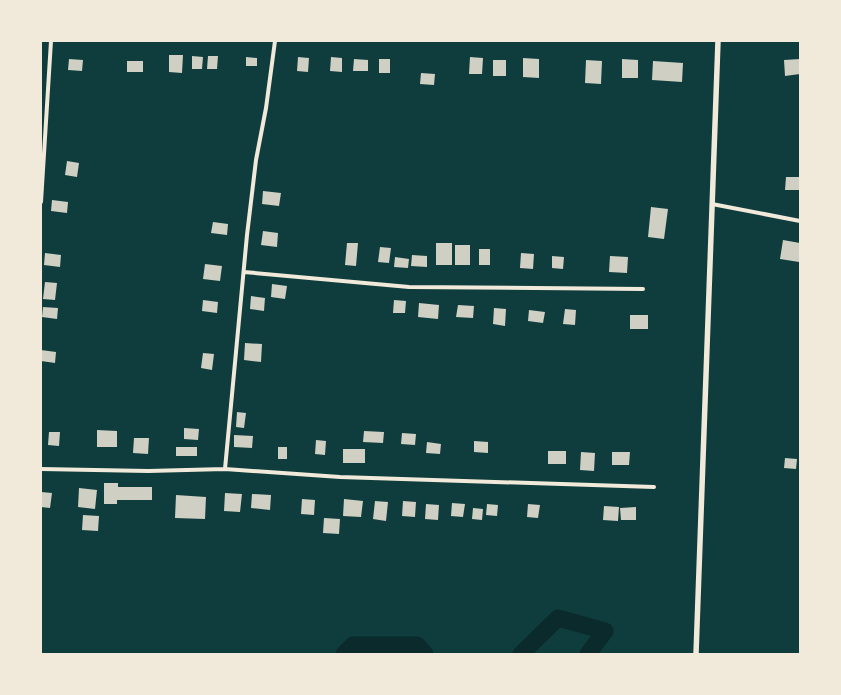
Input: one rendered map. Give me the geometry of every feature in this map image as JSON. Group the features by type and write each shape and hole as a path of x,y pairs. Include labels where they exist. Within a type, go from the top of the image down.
{"main road":[{"path":"696,654 718,41"}],"street":[{"path":"41,202 51,41"},
{"path":"225,469 256,160 266,108 275,41"},
{"path":"712,204 800,220"},
{"path":"244,272 346,280 409,287 643,289"},
{"path":"41,469 148,471 225,469 340,477 654,487"}],"building":[{"path":"169,55 183,55 182,73 169,72"},
{"path":"192,56 203,57 202,69 192,69"},
{"path":"208,56 218,56 217,69 207,69"},
{"path":"246,57 257,58 257,66 246,66"},
{"path":"298,57 309,58 308,72 297,71"},
{"path":"331,57 342,58 342,72 330,71"},
{"path":"470,57 483,58 482,74 469,74"},
{"path":"523,58 539,59 539,78 523,77"},
{"path":"69,59 83,60 82,71 68,70"},
{"path":"354,59 368,60 368,71 353,71"},
{"path":"379,59 390,59 390,73 379,73"},
{"path":"622,59 638,60 638,78 622,78"},
{"path":"800,59 800,74 785,76 784,60"},
{"path":"493,60 506,60 506,76 493,76"},
{"path":"586,60 602,61 601,84 585,83"},
{"path":"127,61 143,61 143,72 127,72"},
{"path":"653,61 683,63 682,82 652,80"},
{"path":"421,73 435,74 434,85 420,84"},
{"path":"67,161 79,163 77,177 65,175"},
{"path":"786,177 800,177 800,190 785,190"},
{"path":"263,191 281,193 279,206 262,204"},
{"path":"52,200 68,202 67,213 51,211"},
{"path":"651,207 668,209 664,239 648,237"},
{"path":"213,222 228,224 227,235 211,233"},
{"path":"263,231 278,233 277,247 261,245"},
{"path":"783,240 800,243 799,262 780,259"},
{"path":"347,243 358,243 356,266 345,265"},
{"path":"436,243 452,243 452,265 436,265"},
{"path":"455,245 470,245 470,265 455,265"},
{"path":"380,247 391,248 389,263 378,262"},
{"path":"479,249 490,249 490,265 479,265"},
{"path":"45,253 61,255 60,267 44,265"},
{"path":"521,253 534,254 533,269 520,268"},
{"path":"412,255 427,256 427,267 411,266"},
{"path":"552,256 564,257 563,269 552,268"},
{"path":"610,256 628,257 627,273 609,272"},
{"path":"395,257 409,259 408,268 394,267"},
{"path":"205,264 222,266 220,281 203,279"},
{"path":"45,282 57,283 55,300 43,299"},
{"path":"272,284 287,286 285,299 271,297"},
{"path":"251,296 265,298 264,311 250,309"},
{"path":"203,300 218,302 217,313 202,311"},
{"path":"394,300 406,301 405,313 393,313"},
{"path":"419,303 439,305 438,319 418,317"},
{"path":"458,305 474,306 473,318 456,317"},
{"path":"43,307 58,308 57,319 42,317"},
{"path":"494,308 506,309 505,326 493,324"},
{"path":"565,309 576,310 575,325 563,324"},
{"path":"529,310 545,312 543,323 528,321"},
{"path":"630,315 648,315 648,329 630,329"},
{"path":"245,343 262,344 261,362 244,360"},
{"path":"41,350 56,352 55,363 41,361"},
{"path":"203,353 214,354 212,370 201,368"},
{"path":"237,412 246,413 244,428 236,427"},
{"path":"184,428 199,429 198,440 184,439"},
{"path":"97,430 117,431 117,447 97,447"},
{"path":"364,431 384,432 383,443 363,442"},
{"path":"49,432 60,432 59,446 48,445"},
{"path":"402,433 416,434 415,445 401,444"},
{"path":"234,435 253,436 252,448 234,447"},
{"path":"134,438 149,438 148,454 133,453"},
{"path":"316,440 326,441 325,455 315,454"},
{"path":"474,441 488,442 488,453 474,452"},
{"path":"427,442 441,444 440,454 426,453"},
{"path":"176,447 197,447 197,456 176,456"},
{"path":"278,447 287,447 287,459 278,459"},
{"path":"343,449 365,449 365,463 343,463"},
{"path":"548,451 566,451 566,464 548,464"},
{"path":"581,452 595,453 594,471 580,470"},
{"path":"612,452 630,452 629,465 612,465"},
{"path":"785,458 797,459 796,469 784,468"},
{"path":"104,483 118,483 118,487 152,487 152,500 117,500 117,504 104,504"},
{"path":"79,488 97,490 95,509 78,507"},
{"path":"41,492 52,493 50,508 41,507"},
{"path":"225,493 242,494 240,512 224,511"},
{"path":"252,494 271,495 270,510 251,508"},
{"path":"176,495 206,497 205,519 175,518"},
{"path":"302,499 315,500 314,515 301,514"},
{"path":"344,499 363,501 361,517 343,516"},
{"path":"375,501 388,502 386,521 373,519"},
{"path":"403,501 416,502 415,517 402,516"},
{"path":"452,503 465,504 463,517 451,516"},
{"path":"426,504 439,505 438,520 425,519"},
{"path":"487,504 498,505 497,516 486,515"},
{"path":"528,504 540,505 538,518 527,517"},
{"path":"604,506 619,507 618,521 603,520"},
{"path":"636,507 636,520 621,520 620,508"},
{"path":"473,508 483,509 482,520 472,519"},
{"path":"83,515 99,516 98,531 82,530"},
{"path":"324,518 340,519 339,534 323,533"}],"waterway":[{"path":"521,654 558,618 605,631 588,654"},
{"path":"344,654 353,645 417,645 425,654"}]}
